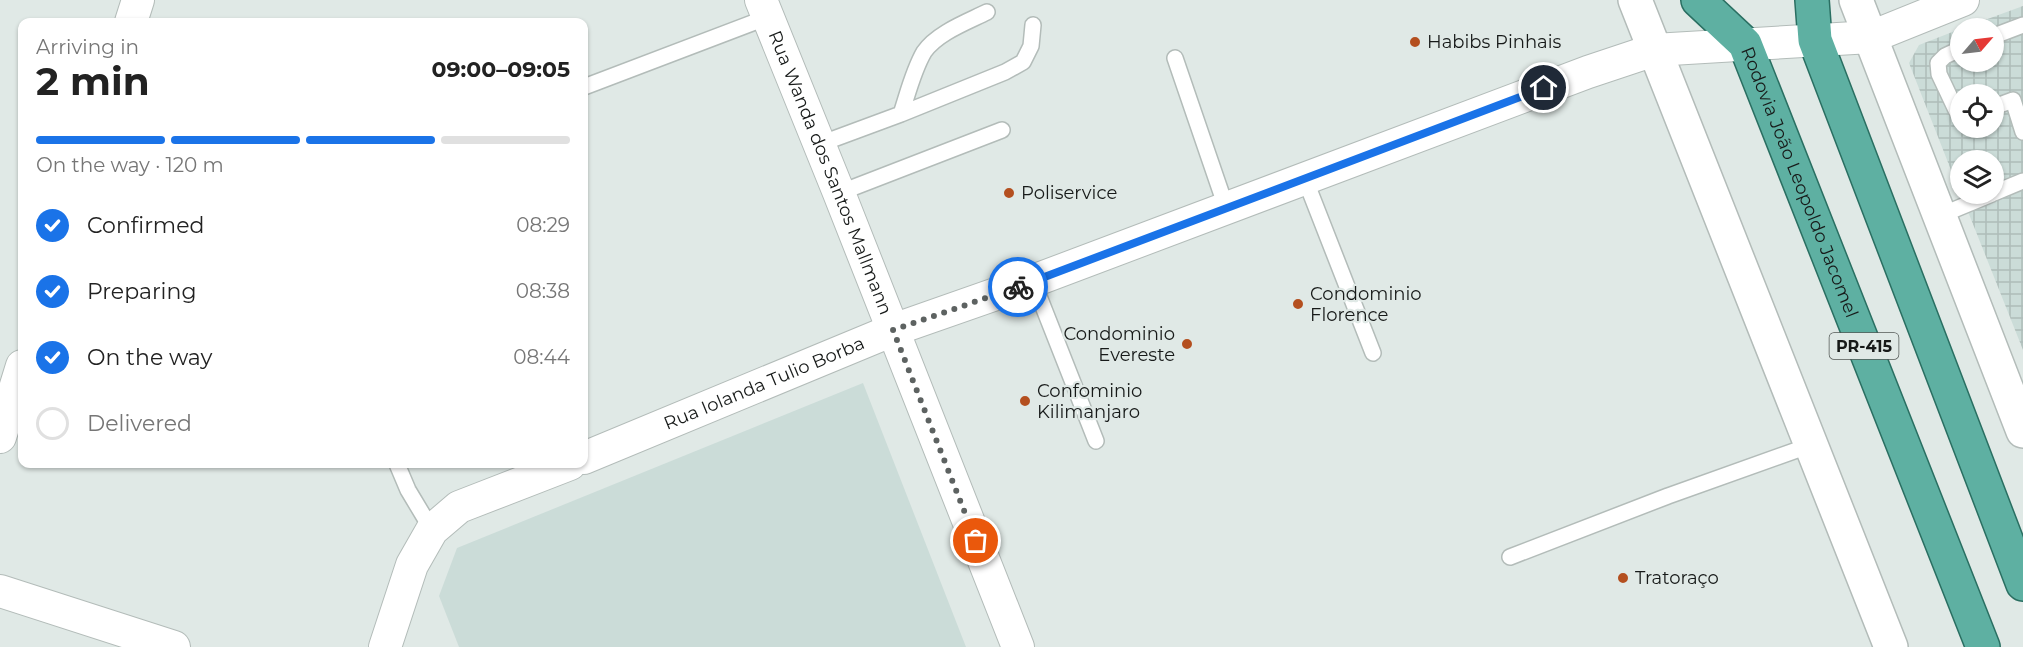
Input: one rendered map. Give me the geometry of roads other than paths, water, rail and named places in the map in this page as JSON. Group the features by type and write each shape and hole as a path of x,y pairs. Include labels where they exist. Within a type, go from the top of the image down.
{"highway":[{"name":"Rodovia João Leopoldo Jacomel","path":"1698,0 1745,44 1983,647"},
{"name":"PR-415","path":"1812,0 1815,40 2023,584"}],"street":[{"path":"132,18 138,0"},
{"path":"1635,0 1891,647"},
{"path":"1856,0 2023,431"},
{"name":"Rua Iolanda Tulio Borba","path":"588,456 893,330 1033,281 1588,72 1654,50 1871,37 1963,0"},
{"name":"Rua Wanda dos Santos Mallmann","path":"764,8 820,144 1018,647"},
{"path":"0,437 18,379"},
{"path":"385,647 412,565 432,530 459,507 553,468"},
{"path":"0,591 174,647"}],"lane":[{"path":"588,85 764,8"},
{"path":"902,114 912,78 925,51 950,30 987,12"},
{"path":"820,144 902,114 1005,72 1023,62 1031,46 1033,25"},
{"path":"2004,32 2023,25"},
{"path":"1950,54 1938,63 1939,74 1950,97"},
{"path":"1175,58 1226,207"},
{"path":"2004,103 2013,100 2023,132"},
{"path":"839,192 1002,129"},
{"path":"1305,178 1373,353"},
{"path":"2004,189 2023,181"},
{"path":"1940,216 1968,204"},
{"path":"1033,281 1096,441"},
{"path":"1510,557 1668,496 1811,445"},
{"path":"399,468 408,490 432,530"}],"place":[{"name":"Habibs Pinhais","path":"1415,42"},
{"name":"Poliservice","path":"1009,193"},
{"name":"Condominio Florence","path":"1298,304"},
{"name":"Condominio Evereste","path":"1187,344"},
{"name":"Confominio Kilimanjaro","path":"1025,401"},
{"name":"Tratoraço","path":"1623,578"}]}
